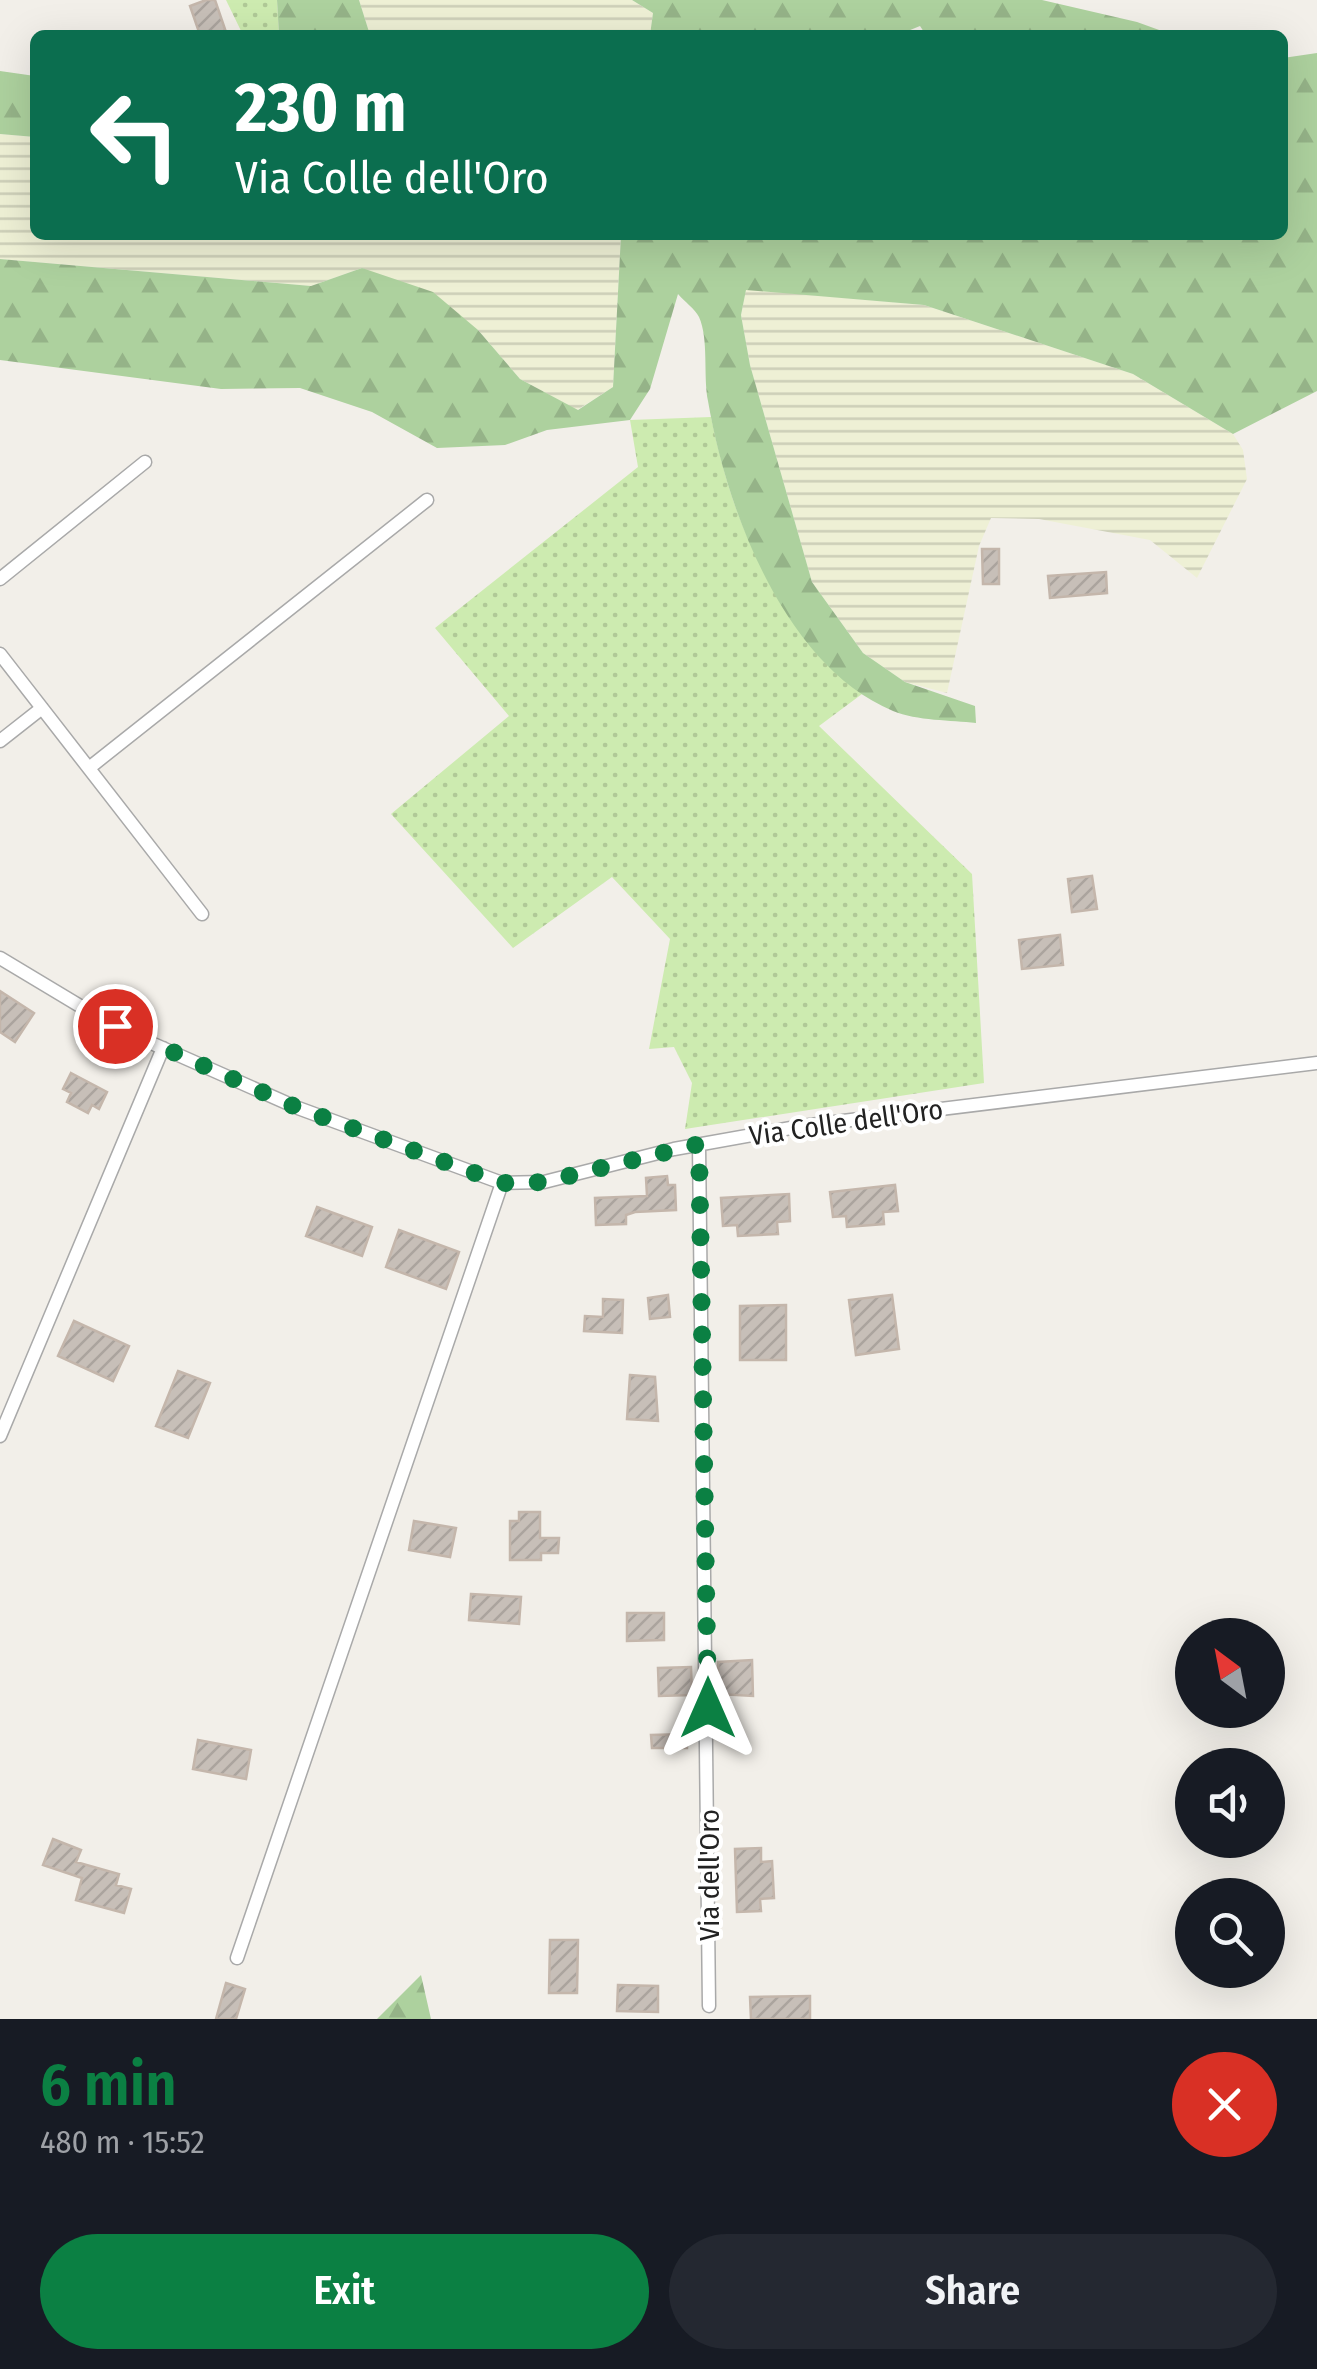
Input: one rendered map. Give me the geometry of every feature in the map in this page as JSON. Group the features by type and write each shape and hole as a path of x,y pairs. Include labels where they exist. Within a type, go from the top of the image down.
{"street":[{"path":"0,579 145,462"},
{"path":"88,768 426,500"},
{"path":"0,654 202,914"},
{"path":"0,740 42,708"},
{"name":"Via Colle dell'Oro","path":"0,958 115,1026 163,1048 298,1108 502,1183 544,1182 699,1144 820,1124 1317,1063"},
{"path":"0,1436 163,1048"},
{"name":"Via dell'Oro","path":"699,1144 710,2006"},
{"path":"238,1958 502,1183"}],"green space":[{"path":"226,0 277,0 279,30 241,30"},
{"path":"277,0 359,0 368,30 279,30"},
{"path":"359,0 632,0 653,13 651,30 368,30"},
{"path":"632,0 1042,0 1159,30 923,30 920,26 910,30 651,30 653,13"},
{"path":"1317,53 1317,391 1233,434 1133,374 924,305 746,290 741,315 750,365 812,582 863,653 905,682 975,706 976,723 893,711 854,689 821,659 791,621 766,579 729,488 708,401 702,326 697,314 678,294 650,389 630,420 547,430 505,445 437,448 372,412 300,388 221,389 0,360 0,259 311,286 362,268 433,292 478,330 520,379 578,410 613,387 621,240 1288,240 1288,57"},
{"path":"0,71 30,75 30,137 0,134"},
{"path":"0,134 30,137 30,240 621,240 613,387 577,410 520,379 478,330 362,268 311,286 0,259"},
{"path":"746,289 924,305 1133,374 1233,434 1243,450 1247,479 1197,578 1150,540 1039,519 991,518 979,546 947,693 905,682 863,653 812,582 750,365 741,315"},
{"path":"711,417 732,498 763,569 805,633 862,694 819,726 972,874 984,1083 685,1129 692,1083 674,1047 649,1049 670,939 612,877 513,948 391,814 509,716 435,628 638,467 630,420"},
{"path":"421,1975 431,2019 377,2019"}],"building":[{"path":"215,0 225,30 198,30 190,6"},
{"path":"982,549 999,549 999,584 983,584"},
{"path":"1106,572 1107,593 1050,598 1048,576"},
{"path":"1092,876 1097,909 1072,912 1068,879"},
{"path":"1060,935 1063,965 1022,969 1019,940"},
{"path":"0,991 34,1013 15,1042 0,1032"},
{"path":"71,1073 107,1092 99,1109 92,1105 88,1113 67,1102 71,1093 63,1089"},
{"path":"667,1176 668,1185 675,1185 676,1210 635,1212 626,1215 626,1224 596,1225 595,1198 647,1196 646,1178"},
{"path":"895,1185 898,1211 883,1212 884,1224 847,1227 846,1216 833,1217 830,1192"},
{"path":"789,1194 790,1221 777,1222 778,1234 738,1236 737,1225 723,1226 721,1198"},
{"path":"317,1207 372,1227 362,1256 306,1236"},
{"path":"399,1230 459,1252 446,1289 386,1267"},
{"path":"668,1295 670,1317 650,1319 648,1298"},
{"path":"892,1295 899,1349 856,1355 849,1300"},
{"path":"603,1299 623,1300 622,1333 584,1331 585,1316 603,1317"},
{"path":"786,1305 786,1360 740,1360 740,1306"},
{"path":"74,1321 129,1346 113,1381 58,1356"},
{"path":"178,1371 210,1383 188,1438 156,1426"},
{"path":"630,1375 655,1377 658,1421 627,1419"},
{"path":"519,1512 540,1512 540,1538 559,1538 558,1553 541,1553 541,1560 510,1560 510,1521 519,1521"},
{"path":"414,1521 456,1528 450,1557 409,1550"},
{"path":"471,1594 521,1597 519,1624 469,1620"},
{"path":"627,1613 664,1613 664,1640 627,1641"},
{"path":"752,1660 753,1696 719,1694 718,1662"},
{"path":"691,1667 692,1695 659,1696 658,1668"},
{"path":"687,1734 687,1748 652,1748 651,1735"},
{"path":"198,1740 251,1750 246,1779 193,1769"},
{"path":"53,1839 81,1850 76,1862 119,1874 116,1885 131,1889 124,1913 76,1900 82,1878 43,1865"},
{"path":"761,1848 761,1862 772,1861 774,1898 760,1899 761,1911 737,1912 735,1849"},
{"path":"550,1940 578,1940 577,1993 549,1993"},
{"path":"226,1983 245,1989 236,2019 216,2019"},
{"path":"618,1985 658,1986 658,2012 617,2011"},
{"path":"810,1996 810,2019 751,2019 750,1997"}],"route":[{"path":"115,1026 298,1108 472,1176 502,1183 544,1182 699,1144 708,1708"}]}
